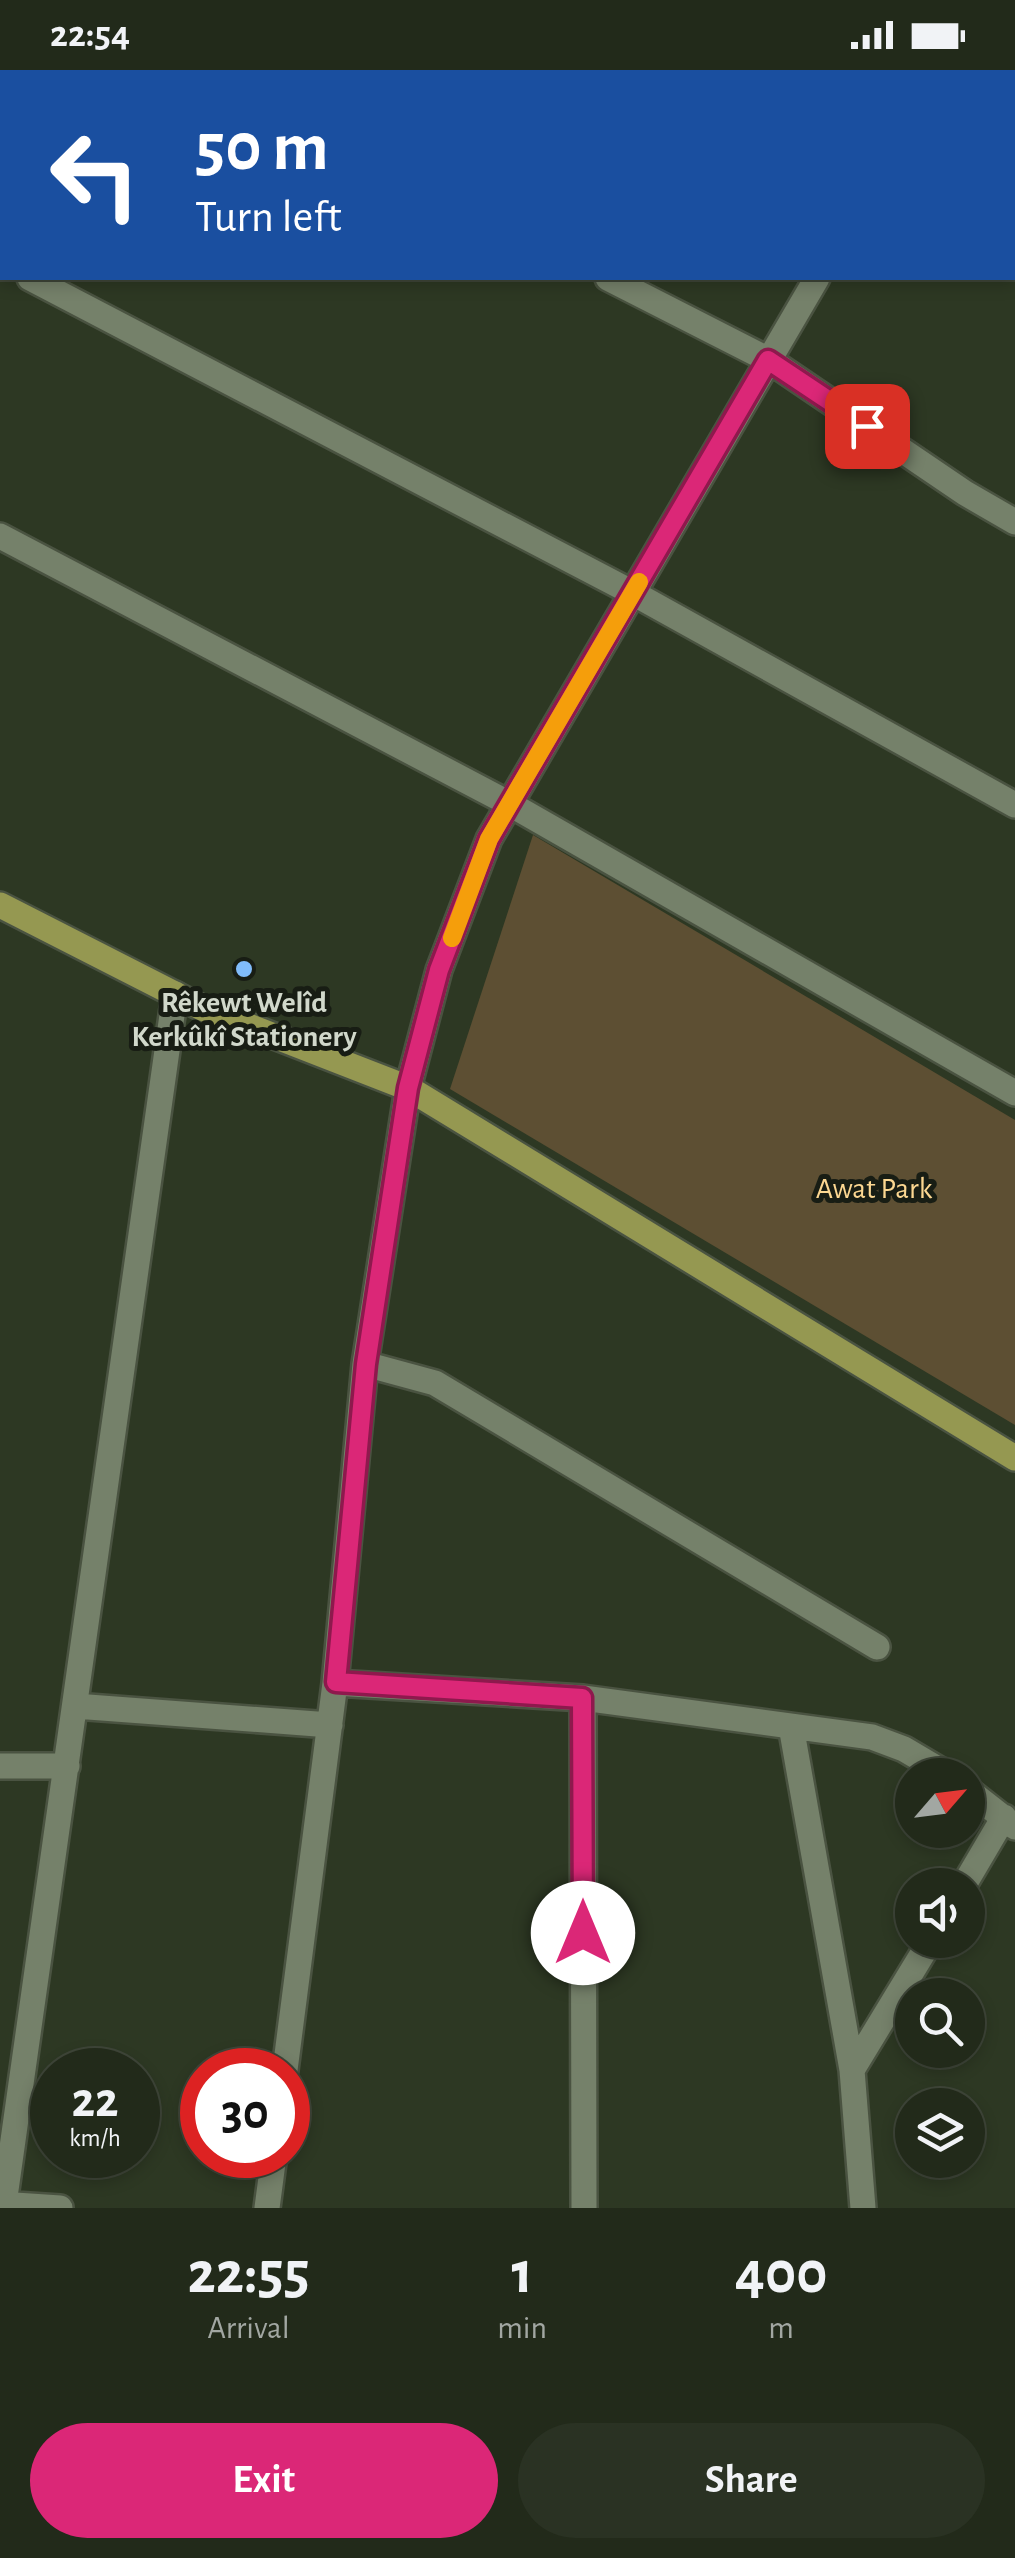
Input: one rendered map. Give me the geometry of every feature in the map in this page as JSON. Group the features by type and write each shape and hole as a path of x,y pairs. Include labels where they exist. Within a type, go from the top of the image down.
{"main road":[{"path":"0,905 174,994 408,1088 1015,1458"}],"street":[{"path":"34,280 633,593 1015,805"},
{"path":"612,280 768,360 965,493 1015,522"},
{"path":"288,2048 336,1682 366,1364 408,1088 439,970 489,839 816,280"},
{"path":"0,536 510,804 1015,1093"},
{"path":"60,2208 2,2204 174,994"},
{"path":"366,1364 435,1383 877,1647"},
{"path":"336,1682 582,1698 872,1737 919,1758"},
{"path":"582,1698 584,2208"},
{"path":"75,1706 330,1725"},
{"path":"791,1726 852,2070 863,2208"},
{"path":"0,1766 67,1766"},
{"path":"976,1868 1010,1822 985,1803"},
{"path":"852,2070 920,1958"},
{"path":"268,2208 271,2178"}],"green space":[{"name":"Awat Park","path":"533,835 1015,1120 1015,1425 450,1089"}],"slow traffic":[{"path":"452,938 489,839 639,582"}],"place":[{"name":"Rêkewt Welîd Kerkûkî Stationery","path":"244,969"}],"route":[{"path":"583,1933 582,1698 336,1682 366,1364 408,1088 439,970 489,839 768,360 867,426"}]}
